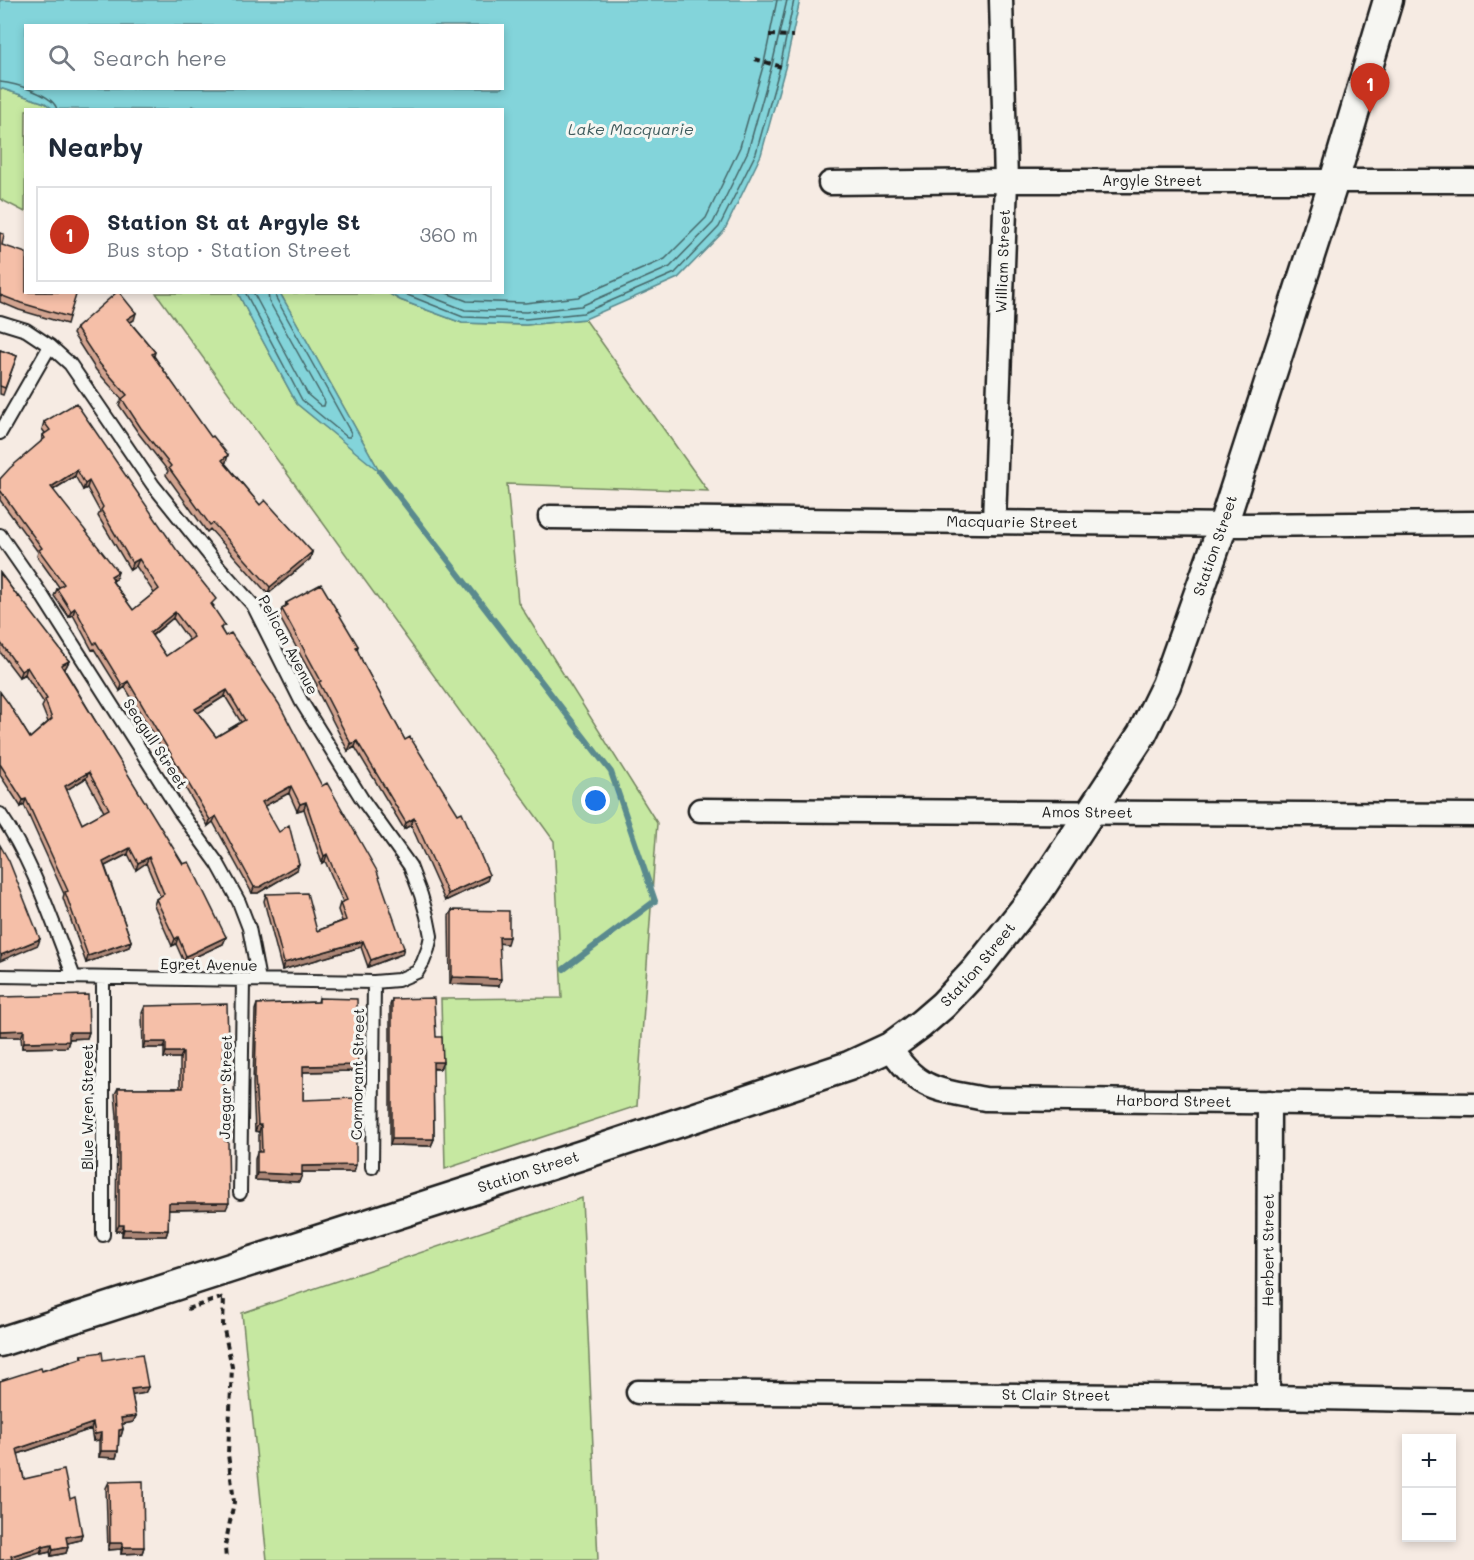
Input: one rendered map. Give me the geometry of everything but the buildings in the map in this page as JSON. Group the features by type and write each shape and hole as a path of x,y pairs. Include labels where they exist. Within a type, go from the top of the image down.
{"street":[{"name":"William Street","path":"994,522 1006,181 1001,0"},
{"name":"Station Street","path":"0,1342 740,1104 849,1066 890,1047 943,1005 976,970 1038,892 1142,734 1166,685 1223,525 1334,181 1388,0"},
{"name":"Argyle Street","path":"830,183 1474,181"},
{"name":"Macquarie Street","path":"550,517 1223,525 1474,524"},
{"name":"Amos Street","path":"700,810 1474,814"},
{"name":"Harbord Street","path":"890,1047 906,1071 926,1085 985,1099 1474,1105"},
{"name":"Herbert Street","path":"1268,1397 1269,1102"},
{"name":"St Clair Street","path":"638,1392 1474,1401"}],"lane":[{"name":"Pelican Avenue","path":"0,322 26,330 50,346 70,364 153,485 218,567 253,605 301,701 362,799 410,867 421,895 431,936 423,962 417,972"},
{"path":"0,433 50,346"},
{"name":"Seagull Street","path":"0,535 43,597 178,809 218,864 239,902 249,928 259,980"},
{"path":"0,814 14,834 29,865 74,977"},
{"name":"Egret Avenue","path":"0,976 374,982 398,980 417,972"},
{"name":"Blue Wren Street","path":"103,979 103,1235"},
{"name":"Jaegar Street","path":"240,1194 243,980"},
{"name":"Cormorant Street","path":"372,1167 374,982"}],"path":[{"path":"769,35 793,36"},
{"path":"755,59 786,68"},
{"path":"224,1297 223,1325 232,1367 228,1454 234,1502 225,1546 226,1560"}],"green space":[{"path":"0,88 45,103 52,108 24,108 24,211 0,199"},
{"path":"157,294 238,294 297,404 379,470 281,294 390,294 462,323 526,325 585,319 708,491 507,484 518,602 657,823 637,1106 445,1169 441,999 562,998 554,841"},
{"path":"582,1198 598,1560 267,1560 242,1313"}],"water":[{"name":"Lake Macquarie","path":"0,0 800,0 785,68 761,155 724,231 678,278 585,319 526,325 462,323 390,294 504,294 504,108 198,108 192,106 190,108 52,108 45,103 0,88"},
{"path":"238,294 281,294 380,472 297,404"}],"waterway":[{"path":"380,472 611,772 655,901 564,969"}],"place":[{"name":"Station St at Argyle St","path":"1370,113"}]}
